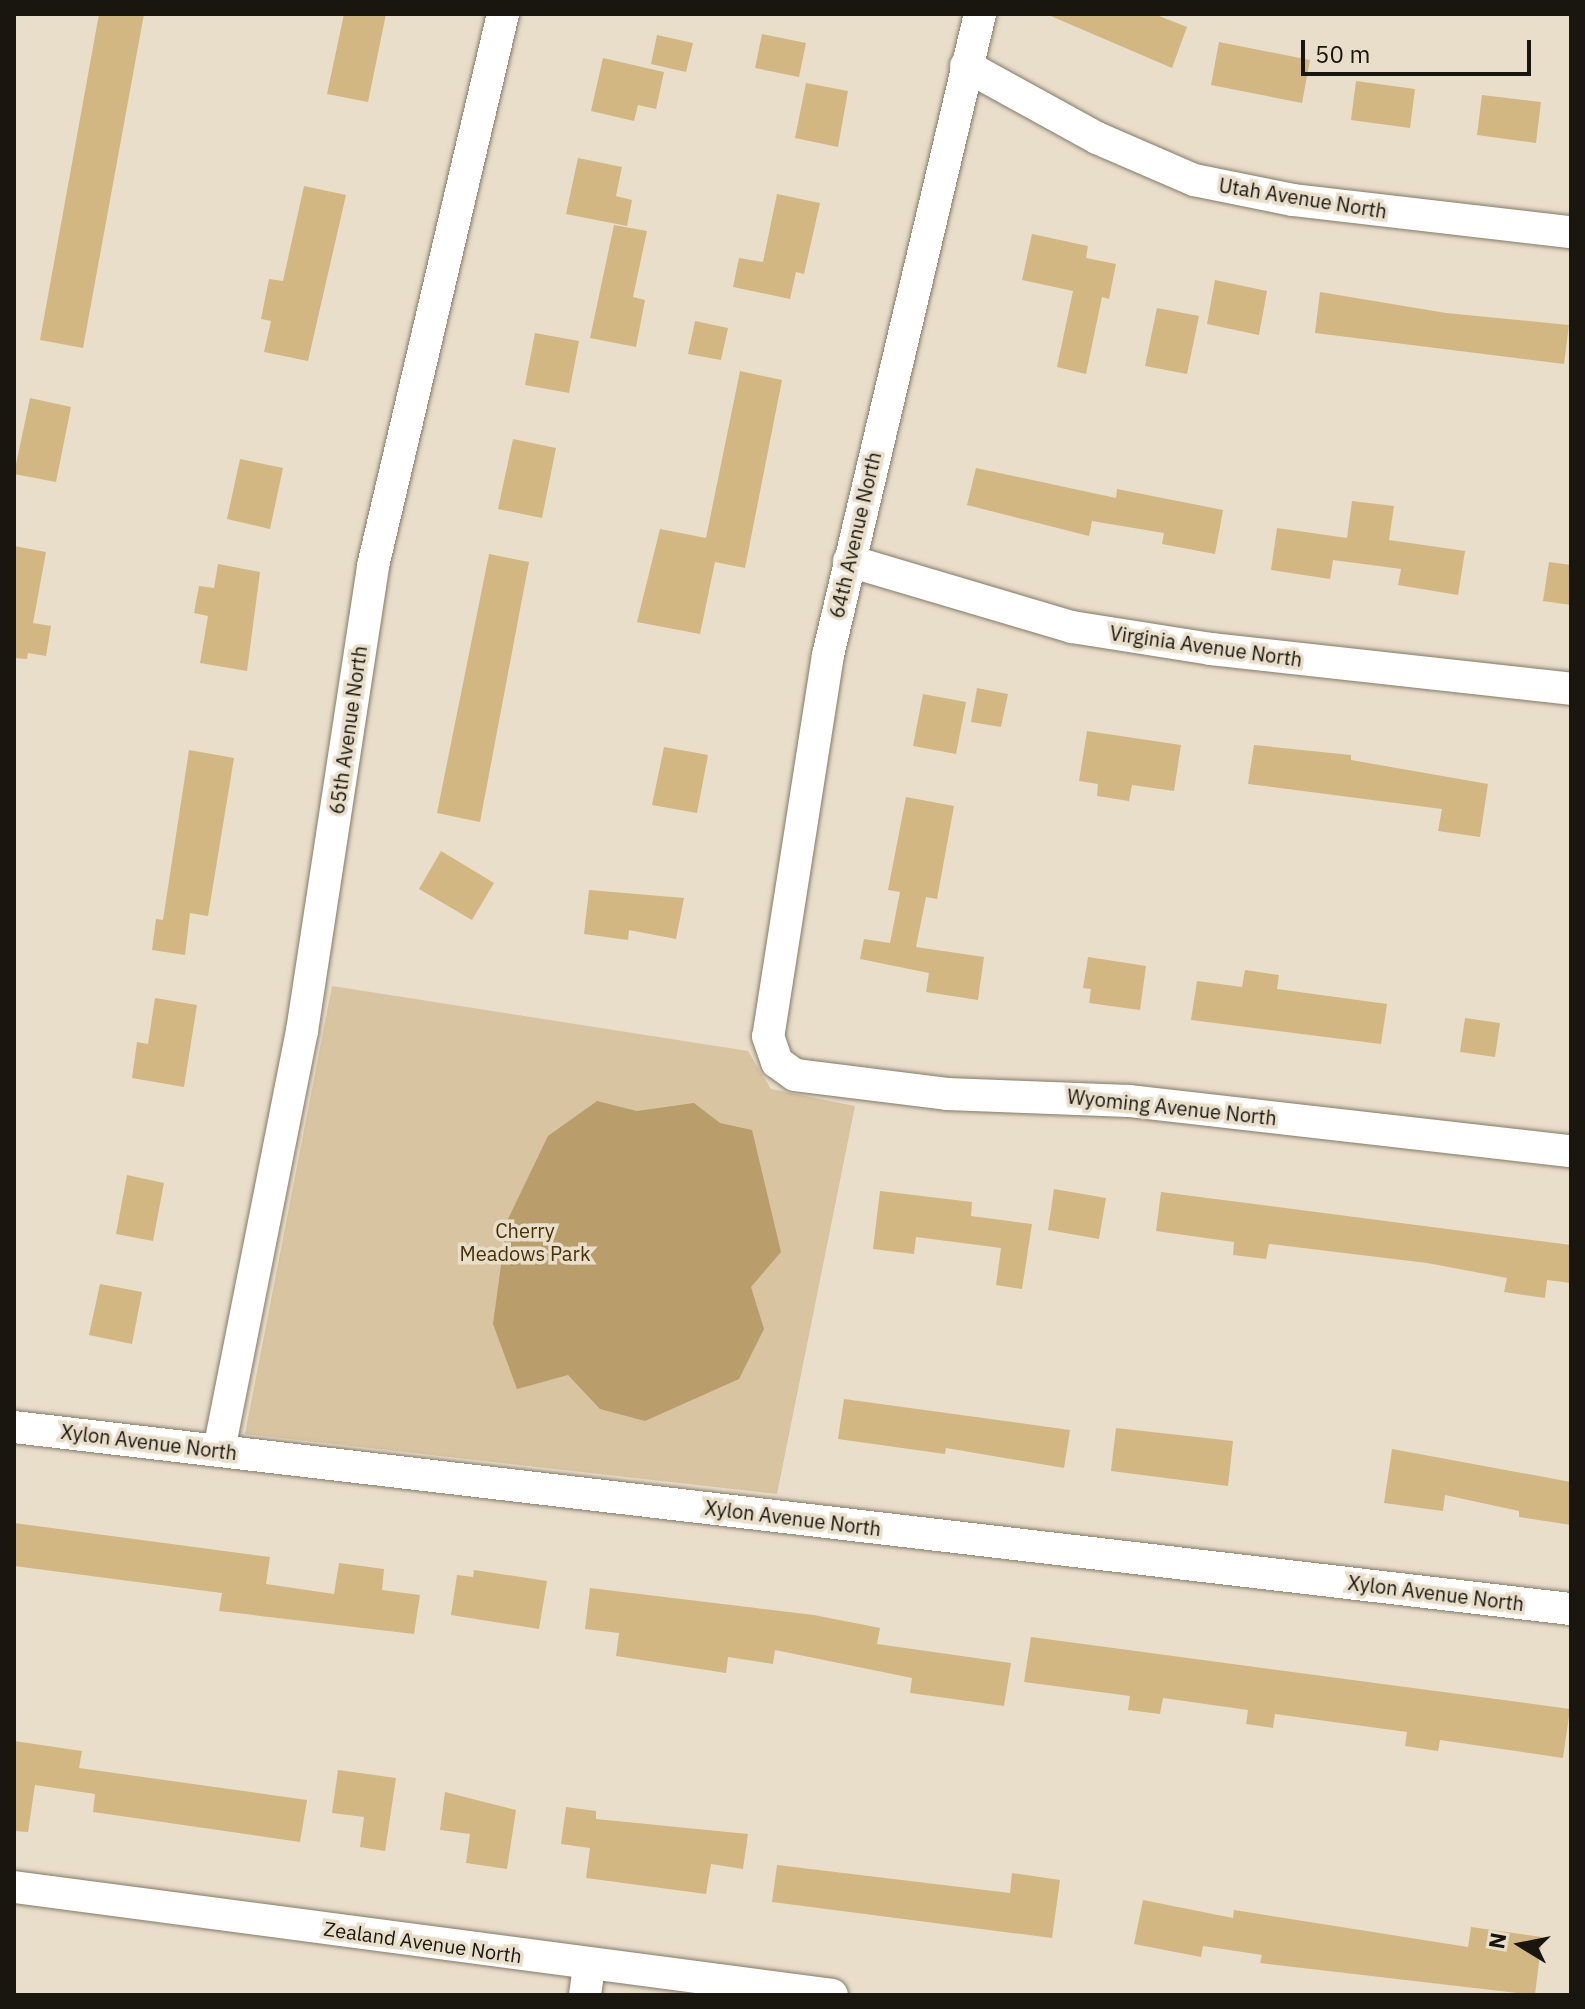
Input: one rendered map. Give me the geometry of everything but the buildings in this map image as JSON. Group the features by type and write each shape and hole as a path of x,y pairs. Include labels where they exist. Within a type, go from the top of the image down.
{"street":[{"name":"65th Avenue North","path":"219,1450 302,1031 373,566 503,14"},
{"name":"64th Avenue North","path":"777,1062 768,1036 828,655 980,14"},
{"name":"Utah Avenue North","path":"966,66 1097,138 1194,180 1293,200 1571,232"},
{"name":"Virginia Avenue North","path":"849,561 1072,627 1211,649 1571,689"},
{"name":"Wyoming Avenue North","path":"777,1062 795,1075 947,1094 1129,1101 1571,1151"},
{"name":"Xylon Avenue North","path":"14,1427 1571,1609"},
{"name":"Zealand Avenue North","path":"14,1887 587,1980 832,1995"}],"green space":[{"name":"Cherry Meadows Park","path":"332,986 748,1051 771,1089 855,1106 777,1494 245,1434"}],"shaded area":[{"path":"597,1101 637,1111 694,1103 720,1123 752,1130 781,1252 751,1287 764,1329 739,1379 645,1421 600,1409 568,1375 517,1389 493,1324 507,1221 548,1136"}]}
